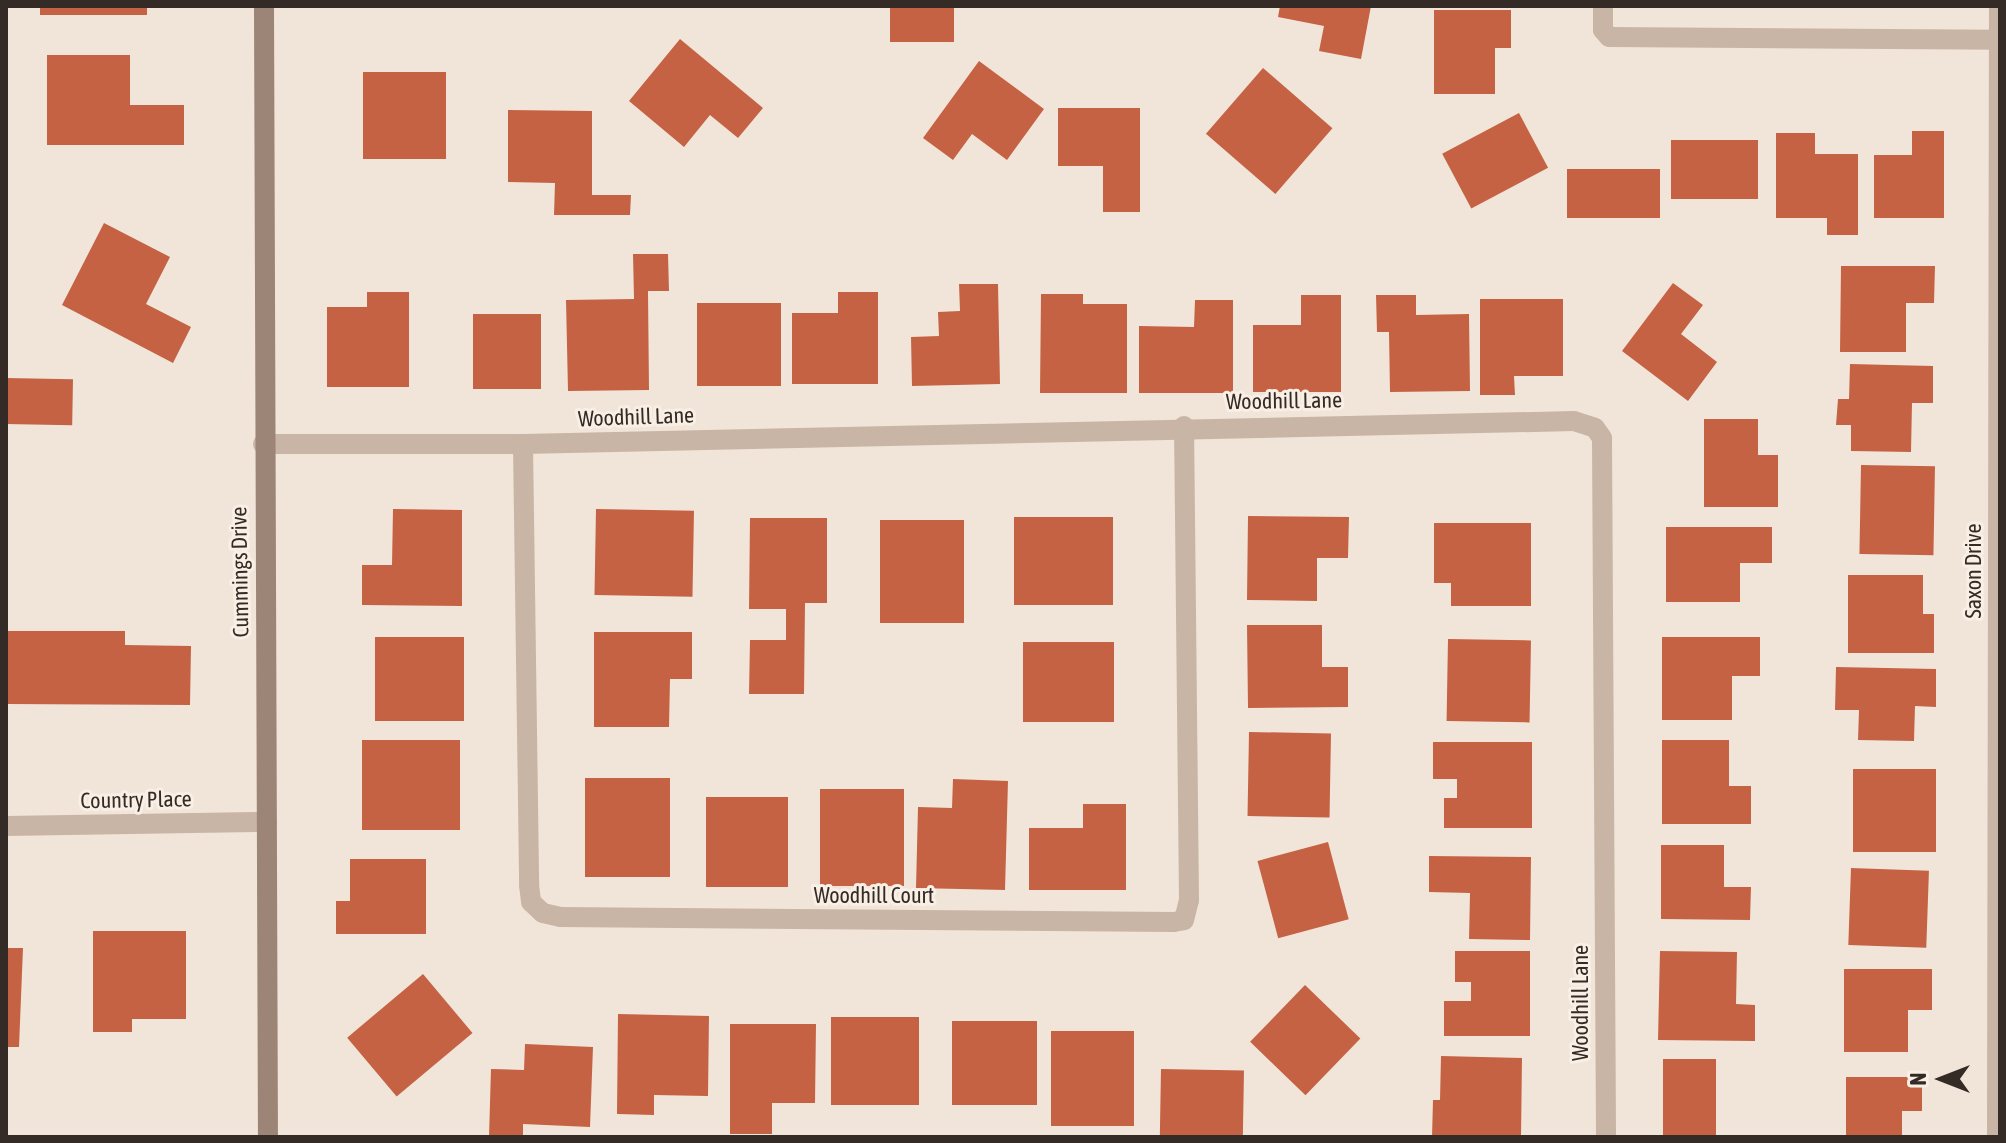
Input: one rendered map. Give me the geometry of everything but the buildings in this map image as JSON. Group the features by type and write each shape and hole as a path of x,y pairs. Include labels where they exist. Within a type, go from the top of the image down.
{"street":[{"name":"Cummings Drive","path":"264,6 263,444 268,1137"},
{"path":"1603,6 1603,30 1609,37 1999,40"},
{"name":"Saxon Drive","path":"1997,1137 1999,6"},
{"name":"Woodhill Lane","path":"263,444 523,444 1184,426 1574,421 1595,428 1602,438 1606,1137"},
{"name":"Woodhill Court","path":"523,444 529,885 531,902 543,913 560,917 1174,922 1184,920 1189,900 1184,426"},
{"name":"Country Place","path":"6,826 267,822"}]}
